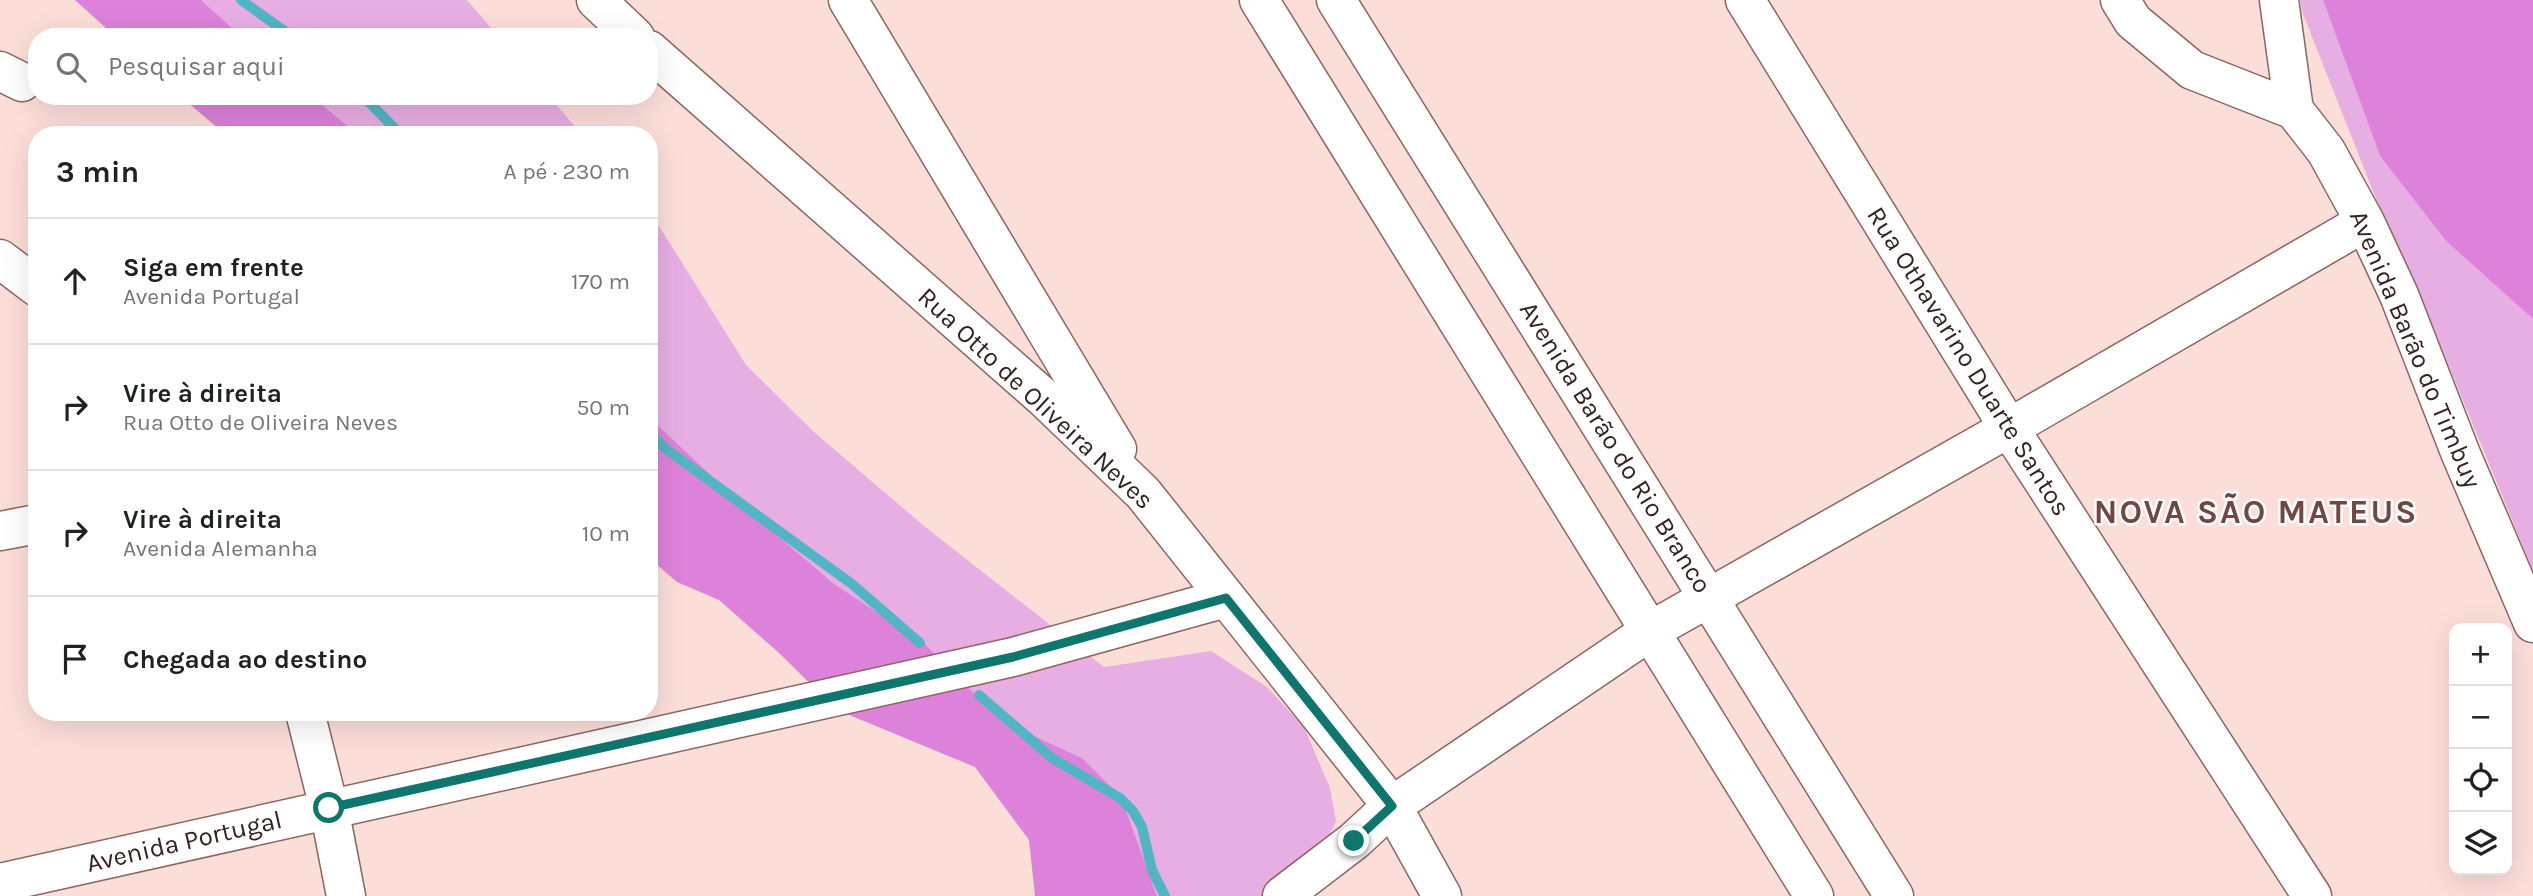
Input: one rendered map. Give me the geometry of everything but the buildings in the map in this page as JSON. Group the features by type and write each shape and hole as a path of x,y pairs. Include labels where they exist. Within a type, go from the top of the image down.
{"street":[{"path":"596,0 626,28"},
{"path":"848,0 1143,493"},
{"path":"1259,0 1814,896"},
{"name":"Avenida Barão do Rio Branco","path":"1336,0 1894,896"},
{"name":"Rua Othavarino Duarte Santos","path":"1745,0 2009,428 2312,896"},
{"path":"2120,0 2133,21 2192,70 2294,110"},
{"name":"Avenida Barão do Timbuy","path":"2279,0 2294,110 2326,152 2365,222 2399,295 2460,452 2533,623"},
{"name":"Rua Otto de Oliveira Neves","path":"658,58 1044,398 1143,493 1392,806 1442,896"},
{"path":"1282,896 1354,841 1392,806 1650,631 2365,222"},
{"path":"0,259 28,280"},
{"path":"0,531 28,526"},
{"name":"Avenida Portugal","path":"0,883 1013,657 1226,598"},
{"path":"307,721 329,808 346,896"}],"shaded area":[{"path":"75,0 201,0 232,28 106,28"},
{"path":"201,0 467,0 491,28 232,28"},
{"path":"2300,0 2323,0 2380,156 2446,241 2533,319 2533,571 2444,354 2386,224 2303,14"},
{"path":"2323,0 2533,0 2533,319 2446,241 2380,156"},
{"path":"191,105 322,105 348,126 215,126"},
{"path":"322,105 557,105 574,126 348,126"},
{"path":"658,225 746,365 814,432 924,526 1104,667 1211,651 1267,687 1304,727 1330,788 1336,821 1320,856 1315,896 1157,896 1149,875 1082,758 1002,721 926,645 833,583 749,511 658,425"},
{"path":"658,425 749,511 833,583 926,645 1002,721 1082,758 1121,797 1157,896 1035,896 1029,840 975,767 837,710 719,600 677,582 658,566"}],"waterway":[{"path":"241,0 280,28"},
{"path":"372,105 392,126"},
{"path":"658,441 852,584 920,643"},
{"path":"979,695 1052,758 1120,798 1133,811 1142,827 1152,870 1165,896"}],"district":[{"name":"NOVA SÃO MATEUS","path":"2256,511"}],"route":[{"path":"329,808 1013,657 1226,598 1392,806 1354,841"}]}
